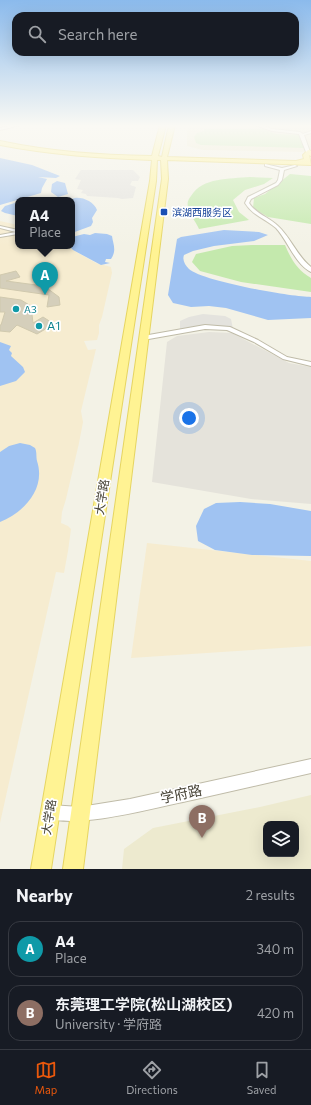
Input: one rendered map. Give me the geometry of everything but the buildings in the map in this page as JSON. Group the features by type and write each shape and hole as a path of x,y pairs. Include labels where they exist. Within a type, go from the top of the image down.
{"main road":[{"name":"大学路","path":"41,869 138,264 158,166"},
{"name":"大学路","path":"73,869 153,265 159,166"},
{"path":"138,264 153,265"}],"street":[{"path":"271,166 282,169 292,166"},
{"path":"282,169 277,184 249,198 247,203 250,208 275,226 286,237 298,255 311,270"},
{"path":"0,227 15,231"},
{"path":"2,238 15,233"},
{"path":"143,338 205,327 223,328 237,331 285,358 311,364"},
{"name":"学府路","path":"50,812 80,814 130,806 311,766"}],"shaded area":[{"path":"81,170 133,170 140,177 138,181 132,181 130,185 136,187 133,198 122,199 87,196 86,194 81,193 83,190 77,189 81,180 75,179"},
{"path":"0,221 15,224 15,249 72,249 96,263 111,267 112,273 99,325 97,340 84,341 88,350 96,349 81,411 83,422 79,443 62,512 61,523 71,529 68,551 64,573 56,572 0,823"},
{"path":"203,314 225,316 231,319 233,329 214,325 180,330 180,321 189,317"},
{"path":"209,332 232,333 289,363 311,367 311,504 251,499 152,482 167,342 177,336"},
{"path":"147,543 311,561 311,646 131,658"},
{"path":"311,795 311,869 122,869 124,849 153,828 260,807"}],"green space":[{"path":"290,174 311,176 311,224 268,217 253,208 254,198 265,194"},
{"path":"250,177 273,178 264,184 245,190 233,200 239,212 249,220 199,229 188,205 189,199 196,190 202,185 217,180"},
{"path":"285,245 295,264 311,278 311,292 241,282 200,271 192,262 196,254 232,246"}],"water":[{"path":"0,166 33,166 60,176 56,178 38,177 47,179 41,193 27,197 15,197 15,201 0,205"},
{"path":"57,181 65,183 68,194 58,197 51,192 52,184"},
{"path":"75,198 81,198 88,201 96,207 97,210 92,218 93,222 91,226 75,232"},
{"path":"15,203 15,215 1,211 5,206"},
{"path":"224,230 259,232 268,235 254,241 214,246 193,251 184,255 183,257 186,266 197,274 247,288 311,297 311,318 268,320 226,308 209,306 191,307 173,303 168,295 177,239 181,237"},
{"path":"95,233 112,236 114,253 111,259 106,259 105,262 110,263 101,265 72,249 75,249 75,236 84,234 90,235"},
{"path":"0,342 11,346 9,350 12,353 11,356 23,367 25,372 16,381 0,386"},
{"path":"20,443 30,445 35,448 39,471 39,481 36,490 25,505 18,512 0,522 0,452 9,446"},
{"path":"240,502 270,504 311,511 311,556 252,555 215,550 198,541 196,526 204,509 216,503"}],"place":[{"name":"滨湖西服务区","path":"164,212"},
{"name":"A4","path":"45,295"},
{"name":"A3","path":"16,309"},
{"name":"A1","path":"39,326"},
{"name":"东莞理工学院(松山湖校区)","path":"202,838"}]}
